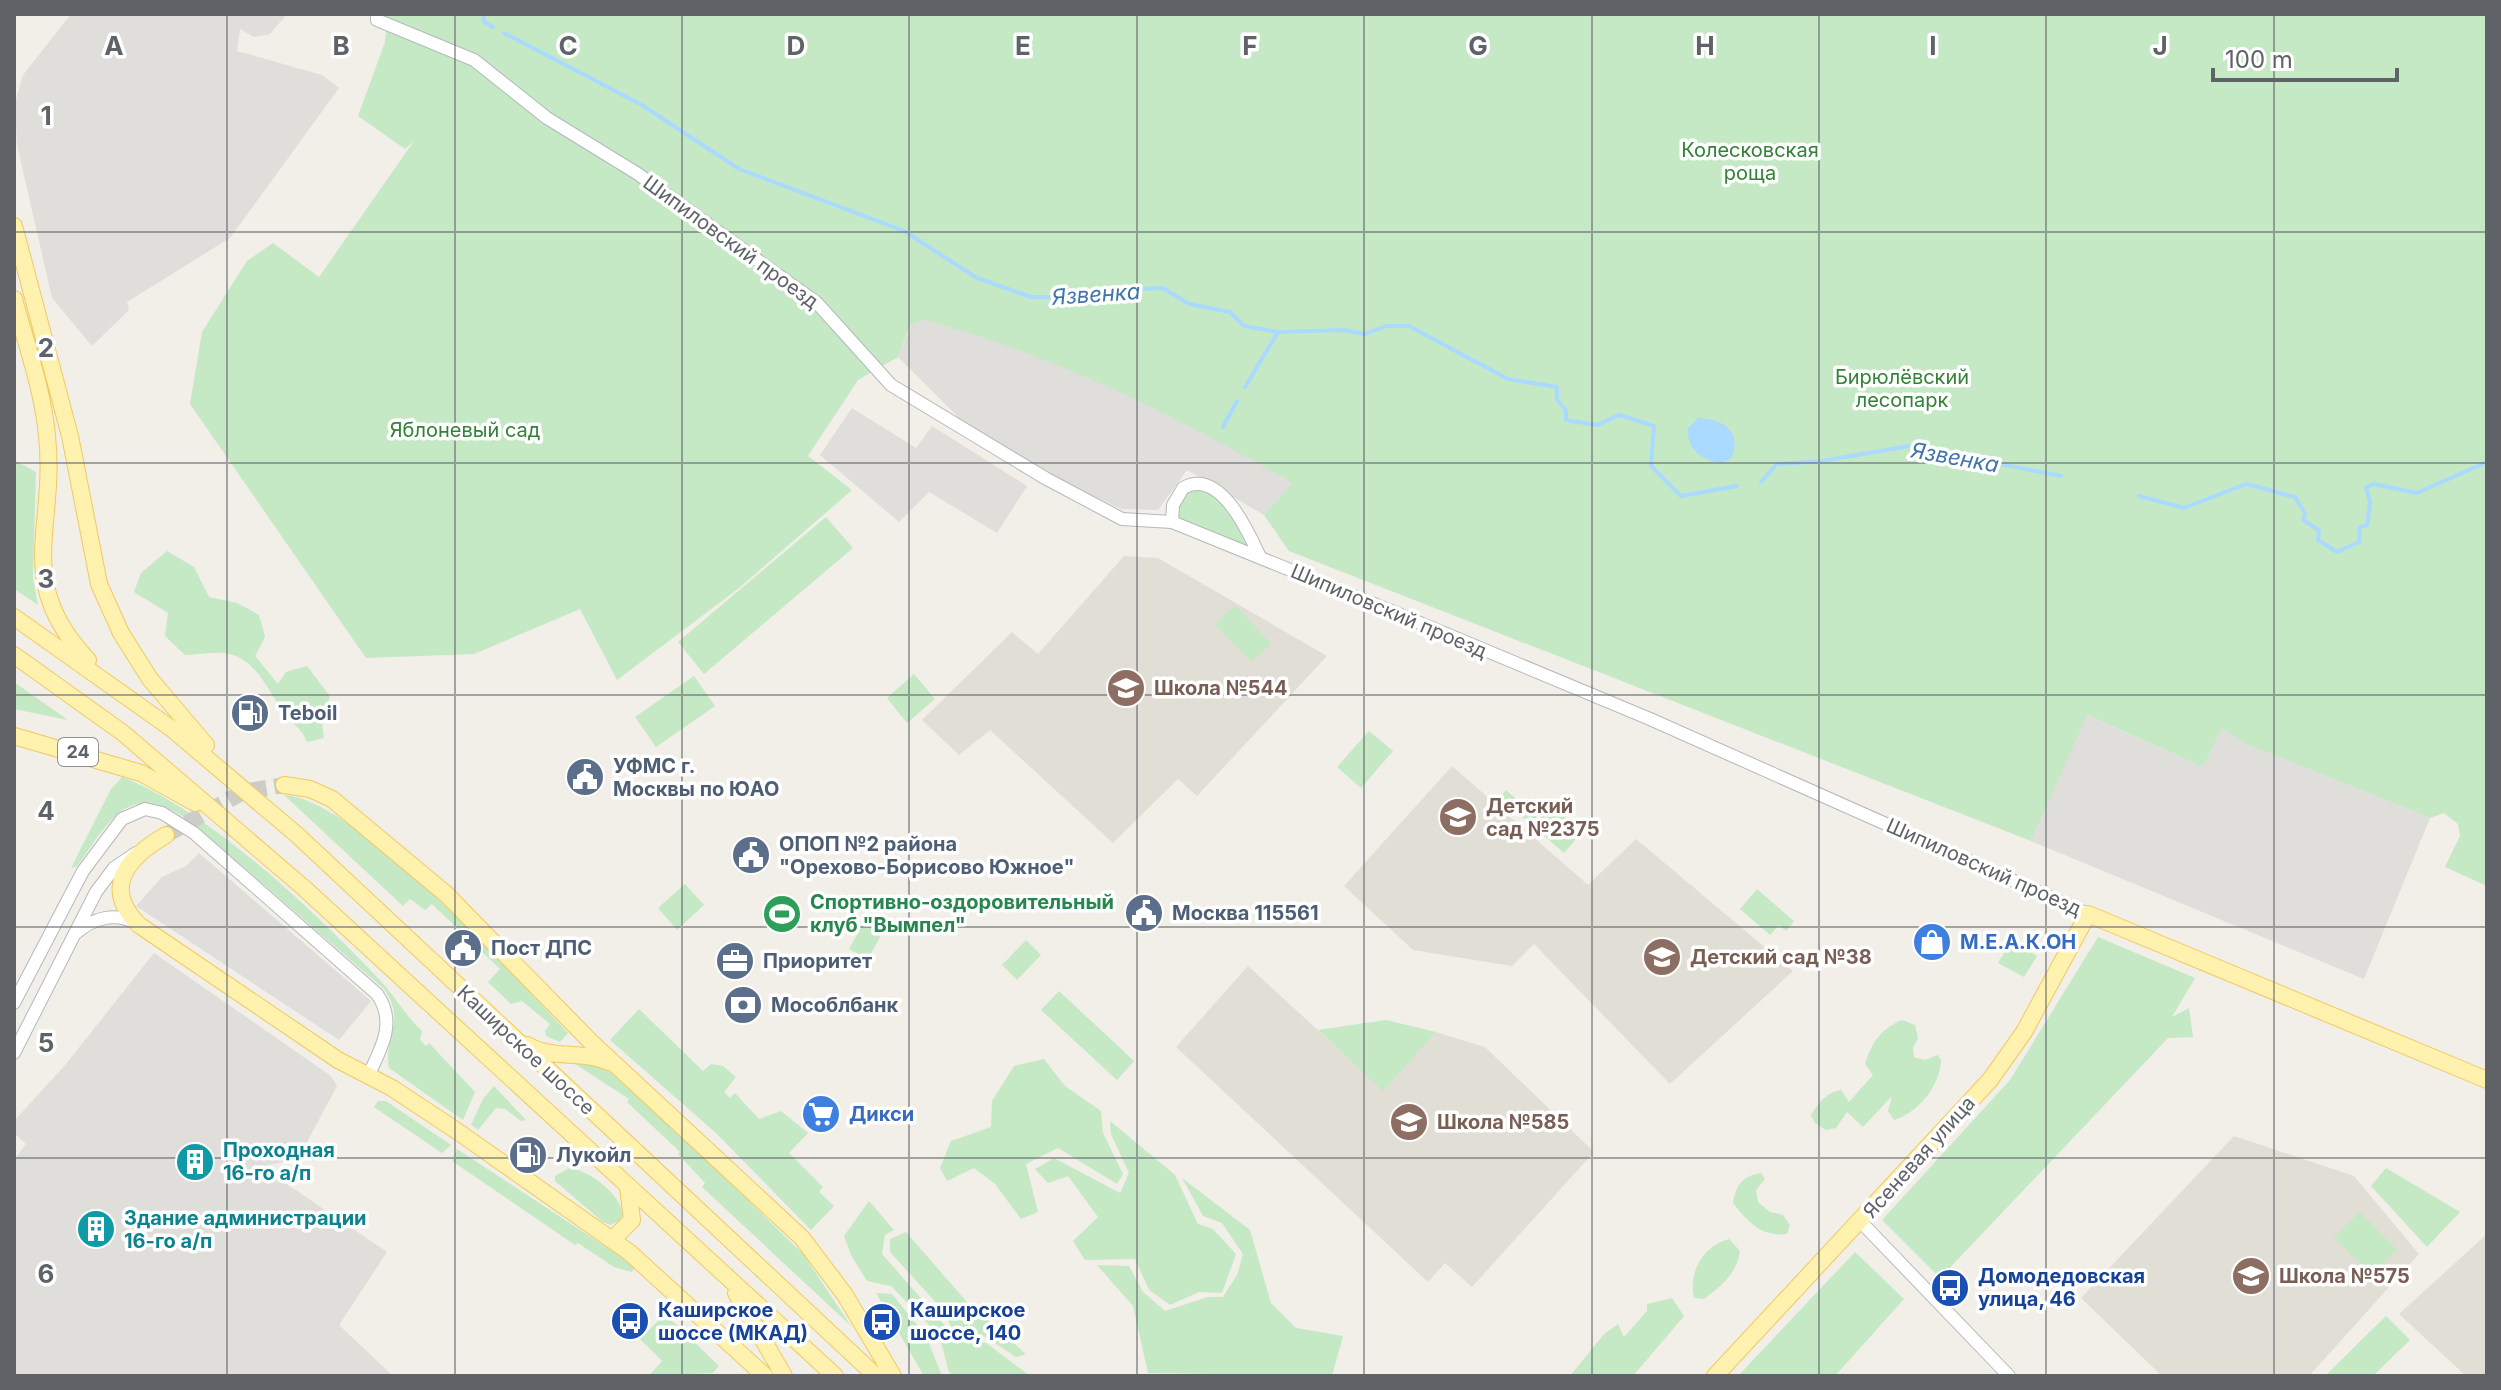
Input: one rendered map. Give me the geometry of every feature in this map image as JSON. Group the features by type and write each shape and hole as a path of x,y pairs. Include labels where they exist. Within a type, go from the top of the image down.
{"main road":[{"path":"14,226 59,390 90,546 110,610 150,679 243,789"},
{"path":"14,299 39,392 49,459 42,558 47,598 62,630 111,685"},
{"name":"Каширское шоссе","path":"14,617 172,729 243,789 876,1376"},
{"name":"Каширское шоссе","path":"14,655 123,733 221,817 394,969 835,1376"},
{"name":"24","path":"14,736 141,773 221,817"},
{"path":"284,785 321,793 345,808 446,894 620,1069 802,1238 845,1295 893,1376"},
{"path":"166,835 141,850 127,867 121,888 125,907 139,925 338,1060 457,1131 612,1240 765,1376"},
{"name":"Шипиловский проезд","path":"2088,914 2487,1080"},
{"name":"Ясеневая улица","path":"1715,1376 1990,1080 2024,1032 2088,914"},
{"path":"503,1029 539,1051 596,1057 620,1069"},
{"path":"612,1240 632,1220 628,1187"},
{"path":"728,1277 784,1376"}],"street":[{"name":"Шипиловский проезд","path":"377,14 377,20 474,60 547,118 638,174 817,303 875,370 943,418 1122,519 1172,522 1260,557 1650,719 2088,914"},
{"path":"1172,522 1173,505 1183,488 1196,484 1218,493 1234,507 1260,557"},
{"path":"14,1003 83,871 122,819 134,812 151,810 194,833 374,991 387,1015 381,1048 368,1076"},
{"path":"14,1052 109,874 141,850"},
{"path":"73,937 84,927 105,918 126,918 139,925"},
{"path":"1861,1222 2009,1376"}],"shaded area":[{"path":"71,14 287,14 270,34 254,37 240,29 237,51 322,75 339,88 230,238 127,302 129,310 92,346 52,298 17,145 15,103 23,75"},
{"path":"923,318 1010,344 1098,381 1198,428 1292,483 1264,515 1187,470 1158,510 1121,509 1029,466 969,428 898,357 911,326"},
{"path":"852,408 916,448 932,426 1027,486 997,533 929,492 899,522 820,455"},
{"name":"Школа №544","path":"1124,556 1158,558 1327,656 1197,796 1178,779 1113,843 990,730 959,755 922,720 1012,632 1038,654"},
{"path":"2086,715 2203,767 2222,729 2248,745 2430,818 2364,979 2031,841"},
{"path":"1452,766 1588,885 1636,839 1793,971 1670,1084 1534,944 1512,966 1413,950 1344,886"},
{"path":"199,853 371,1001 339,1040 136,906 162,877 186,866"},
{"path":"154,953 331,1076 337,1086 298,1159 268,1165 272,1174 387,1252 339,1325 393,1376 14,1376 14,1160 26,1144 14,1133 14,1121 66,1064"},
{"name":"Школа №585","path":"1248,966 1383,1090 1436,1032 1485,1047 1594,1152 1472,1287 1445,1263 1428,1282 1176,1047"},
{"name":"Школа №575","path":"2234,1136 2354,1176 2419,1254 2309,1376 2162,1376 2081,1298"},
{"path":"2487,1234 2487,1376 2466,1376 2399,1314"}],"green space":[{"name":"Бирюлёвский лесопарк","path":"367,14 2487,14 2487,886 2445,867 2460,836 2458,824 2444,813 2430,818 2248,745 2222,729 2203,767 2087,715 2031,841 1289,551 1264,515 1292,483 1202,433 1113,389 1021,351 923,319 910,326 898,357 858,380 808,456 852,490 739,588 617,680 580,609 474,654 366,658 190,404 202,332 247,261 273,243 319,277 414,141 405,149 358,116 385,42 387,24"},
{"path":"14,460 36,472 33,578 38,605 14,589"},
{"path":"1183,488 1218,493 1260,557 1171,518"},
{"path":"826,517 853,548 704,674 678,642"},
{"path":"167,551 194,567 209,597 237,603 259,615 265,637 255,656 278,684 286,672 307,666 330,696 322,723 324,738 307,742 284,714 260,676 244,660 223,653 185,655 165,636 168,613 134,592 141,573"},
{"path":"1235,605 1271,644 1251,662 1215,624"},
{"path":"914,674 935,699 907,723 887,698"},
{"path":"694,676 715,706 656,747 635,717"},
{"path":"14,682 68,720 14,709"},
{"path":"1369,731 1393,751 1361,788 1337,767"},
{"path":"122,777 189,813 223,837 290,892 350,949 422,1031 420,1040 426,1046 429,1043 475,1092 463,1120 389,1068 394,1011 384,989 189,820 168,809 136,804 111,820 77,866 71,868 111,789"},
{"path":"1506,790 1539,819 1552,805 1582,832 1564,853 1500,797"},
{"path":"284,795 315,804 352,826 392,857 473,934 568,1033 560,1042 546,1036 545,1031 550,1024 522,1001 511,1004 488,982 500,969 432,904 425,910 410,899 403,906"},
{"path":"685,884 704,905 677,930 658,908"},
{"path":"1757,889 1794,921 1786,931 1779,925 1770,935 1740,909"},
{"path":"866,918 885,928 868,959 849,949"},
{"path":"2098,937 2195,978 2172,1017 2189,1008 2193,1037 2168,1038 1940,1278 1882,1220 2010,1080"},
{"path":"1026,940 1041,955 1017,980 1002,965"},
{"path":"2011,941 2037,956 2024,977 1998,963"},
{"path":"1059,991 1134,1061 1117,1080 1041,1010"},
{"path":"639,1009 703,1071 711,1064 723,1066 736,1077 724,1092 730,1098 735,1093 759,1119 781,1111 808,1133 789,1153 823,1187 819,1192 834,1206 811,1230 716,1133 610,1040"},
{"path":"1386,1020 1436,1032 1383,1091 1318,1030"},
{"path":"1902,1020 1915,1025 1918,1038 1913,1048 1914,1057 1925,1060 1938,1055 1941,1060 1937,1079 1926,1097 1911,1111 1894,1120 1888,1111 1892,1096 1863,1127 1847,1112 1836,1128 1826,1130 1815,1123 1811,1115 1823,1099 1841,1090 1849,1102 1873,1075 1865,1064 1871,1049 1883,1032"},
{"path":"1044,1059 1065,1086 1101,1111 1103,1133 1123,1174 1117,1184 1058,1148 1026,1164 1038,1212 1021,1219 995,1184 974,1168 947,1181 940,1168 951,1141 991,1127 992,1101 1014,1066"},
{"path":"572,1062 590,1063 610,1072 692,1146 803,1254 851,1326 702,1187 705,1183 678,1154 680,1152 627,1102 629,1099"},
{"path":"494,1086 526,1120 521,1121 505,1109 496,1108 478,1130 471,1125 483,1099"},
{"path":"378,1101 386,1101 451,1145 442,1153 374,1107"},
{"path":"1110,1121 1175,1175 1198,1224 1213,1229 1236,1254 1222,1293 1199,1292 1170,1305 1149,1290 1135,1259 1085,1260 1073,1241 1098,1217 1068,1176 1048,1183 1035,1169 1054,1158 1120,1193 1129,1173 1111,1134"},
{"path":"457,1149 635,1266 632,1272 614,1267 578,1243 575,1245 452,1161"},
{"path":"569,1168 585,1173 610,1191 621,1207 623,1214 620,1221 610,1225 603,1222 555,1181 555,1176"},
{"path":"2386,1168 2460,1212 2427,1247 2371,1186"},
{"path":"1761,1173 1765,1179 1756,1190 1758,1202 1770,1212 1783,1215 1790,1225 1787,1234 1762,1231 1733,1203 1741,1182"},
{"path":"1182,1178 1250,1230 1271,1303 1296,1328 1343,1336 1332,1376 1148,1373 1133,1306 1097,1265 1129,1266 1143,1292 1165,1311 1208,1297 1223,1297 1237,1275 1243,1254 1222,1223 1203,1216"},
{"path":"869,1201 894,1230 885,1235 882,1254 956,1338 986,1343 1030,1376 954,1376 949,1372 939,1335 891,1286 867,1281 851,1255 844,1236"},
{"path":"2360,1212 2397,1250 2371,1275 2334,1237"},
{"path":"906,1232 966,1301 1026,1354 1016,1357 986,1337 954,1331 939,1306 890,1252 890,1239"},
{"path":"1729,1239 1740,1251 1732,1273 1704,1299 1694,1298 1693,1279 1700,1261 1712,1248"},
{"path":"1855,1252 1904,1299 1835,1376 1738,1376"},
{"path":"876,1293 892,1294 926,1336 942,1376 924,1376"},
{"path":"1672,1298 1684,1316 1633,1376 1570,1376 1604,1334 1618,1324 1624,1337 1647,1311 1647,1304"},
{"path":"665,1314 719,1366 713,1373 649,1376 662,1361 640,1339"},
{"path":"2386,1316 2410,1340 2373,1376 2325,1376"}],"water":[{"path":"1698,418 1716,421 1729,429 1735,441 1731,459 1721,463 1701,456 1692,448 1688,428"}],"waterway":[{"name":"Язвенка","path":"483,14 484,22 493,27"},
{"name":"Язвенка","path":"504,33 642,105 739,169 904,231 977,278 1031,297 1097,297 1163,288 1189,304 1230,312 1244,326 1278,332 1343,330 1365,334 1386,326 1409,326 1508,379 1557,387 1557,400 1566,410 1566,420 1597,425 1619,415 1654,426 1651,466 1681,496 1737,486"},
{"path":"1245,387 1278,332"},
{"path":"1223,427 1237,401"},
{"name":"Язвенка","path":"1761,482 1777,464 1822,461 1909,446 2061,476"},
{"name":"Язвенка","path":"2139,496 2184,508 2246,484 2295,497 2305,513 2303,520 2319,530 2318,540 2337,552 2359,542 2360,527 2367,525 2370,502 2366,488 2373,484 2417,493 2487,462"}],"tunnel":[{"path":"166,835 243,792 284,785"}],"place":[{"name":"Школа №544","path":"1126,688"},
{"name":"Teboil","path":"250,713"},
{"name":"УФМС г. Москвы по ЮАО","path":"585,777"},
{"name":"Детский сад №2375","path":"1458,817"},
{"name":"ОПОП №2 района \"Орехово-Борисово Южное\"","path":"751,855"},
{"name":"Москва 115561","path":"1144,913"},
{"name":"Спортивно-оздоровительный клуб \"Вымпел\"","path":"782,914"},
{"name":"М.Е.А.К.ОН","path":"1932,942"},
{"name":"Пост ДПС","path":"463,948"},
{"name":"Детский сад №38","path":"1662,957"},
{"name":"Приоритет","path":"735,961"},
{"name":"Мособлбанк","path":"743,1005"},
{"name":"Дикси","path":"821,1114"},
{"name":"Школа №585","path":"1409,1122"},
{"name":"Лукойл","path":"528,1155"},
{"name":"Проходная 16-го а/п","path":"195,1162"},
{"name":"Здание администрации 16-го а/п","path":"96,1229"},
{"name":"Школа №575","path":"2251,1276"},
{"name":"Домодедовская улица, 46","path":"1950,1288"},
{"name":"Каширское шоссе (МКАД)","path":"630,1321"},
{"name":"Каширское шоссе, 140","path":"882,1322"}],"park label":[{"name":"Колесковская роща","path":"1750,162"},
{"name":"Яблоневый сад","path":"465,430"}]}
